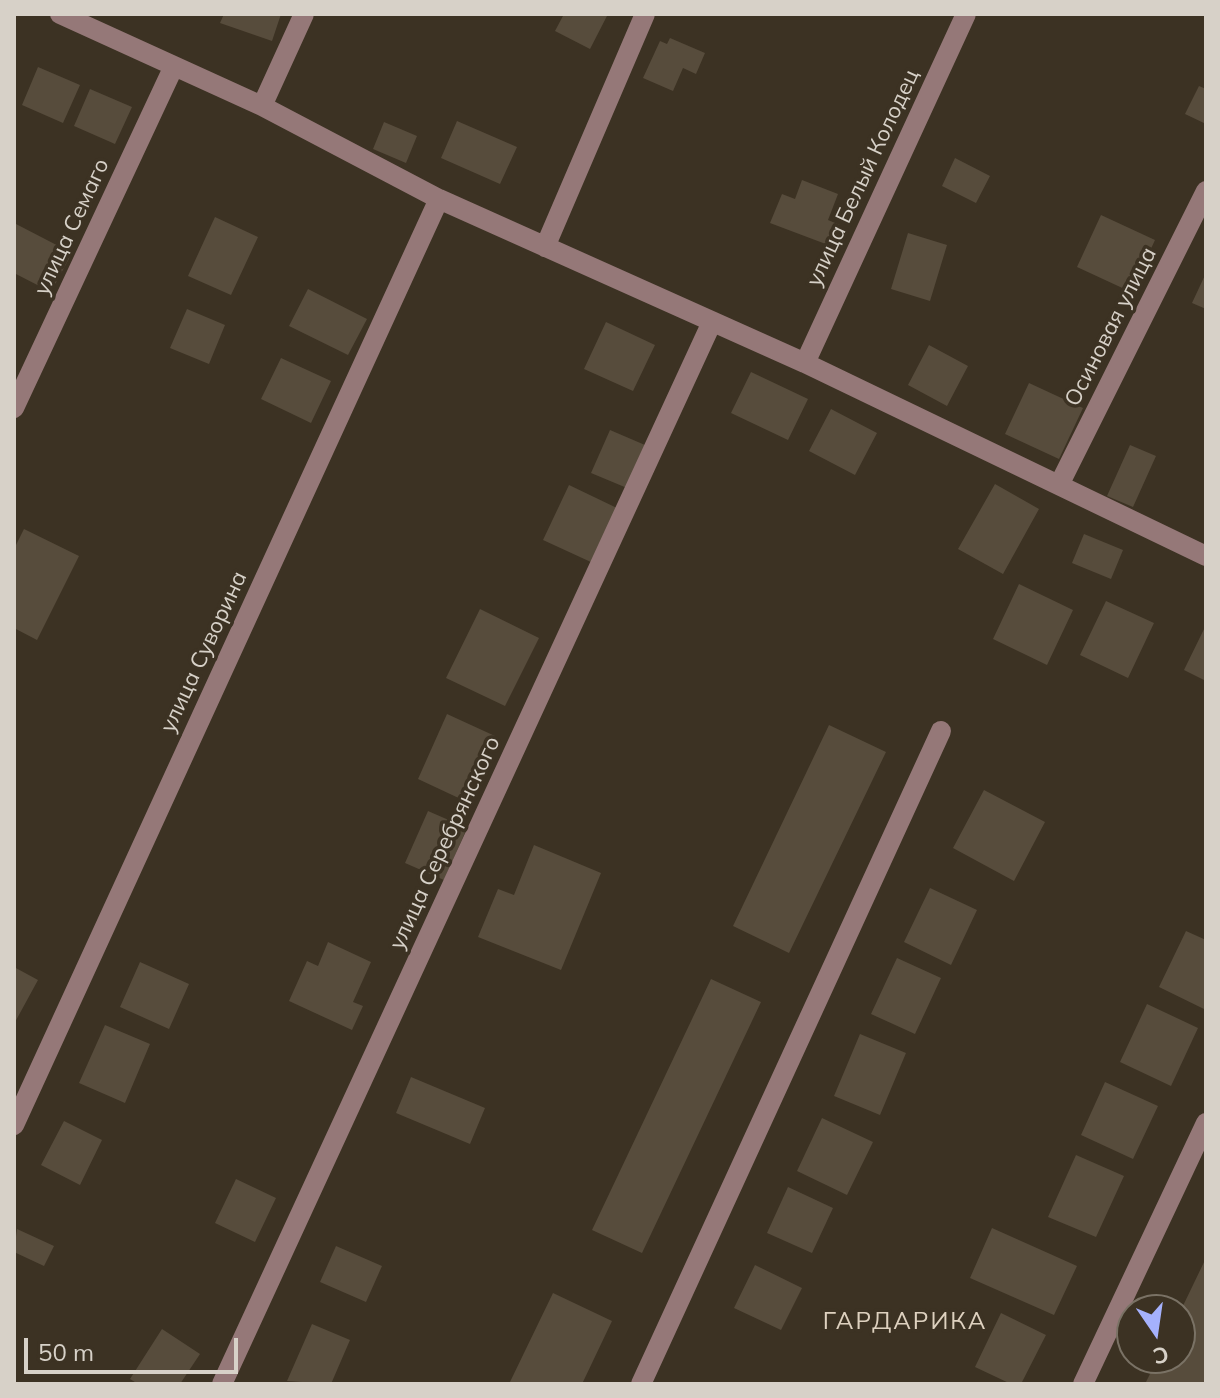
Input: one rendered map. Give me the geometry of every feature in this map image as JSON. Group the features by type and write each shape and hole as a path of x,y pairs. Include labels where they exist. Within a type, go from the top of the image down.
{"street":[{"path":"60,14 262,106 439,199 805,363 1206,556"},
{"path":"262,106 304,14"},
{"path":"545,247 645,14"},
{"name":"улица Белый Колодец","path":"805,363 966,14"},
{"name":"улица Семаго","path":"14,408 174,66"},
{"name":"Осиновая улица","path":"1059,485 1206,191"},
{"name":"улица Суворина","path":"14,1125 439,199"},
{"name":"улица Серебрянского","path":"222,1384 712,322"},
{"path":"641,1384 941,731"},
{"path":"1083,1384 1206,1123"}],"building":[{"path":"224,14 281,14 272,41 220,23"},
{"path":"564,14 608,14 590,49 555,31"},
{"path":"670,38 705,53 696,74 683,68 673,91 643,78 660,41 667,44"},
{"path":"38,67 80,85 63,123 22,105"},
{"path":"1199,86 1206,89 1206,124 1185,114"},
{"path":"90,89 132,107 115,144 74,126"},
{"path":"457,121 517,147 500,184 441,158"},
{"path":"384,122 417,136 406,163 373,149"},
{"path":"955,158 990,176 976,203 942,186"},
{"path":"802,180 838,194 828,220 840,225 831,246 770,223 782,194 795,199"},
{"path":"1101,215 1155,240 1131,292 1077,267"},
{"path":"215,217 258,237 231,295 188,276"},
{"path":"16,224 72,253 51,292 14,273"},
{"path":"908,233 947,245 930,301 891,289"},
{"path":"1206,273 1206,309 1192,303"},
{"path":"308,289 367,319 348,355 289,326"},
{"path":"187,309 225,325 209,364 170,348"},
{"path":"606,322 655,345 633,391 584,369"},
{"path":"929,345 968,366 947,406 908,385"},
{"path":"281,358 331,381 311,423 261,399"},
{"path":"751,372 808,399 788,440 731,413"},
{"path":"1029,383 1083,408 1059,459 1005,434"},
{"path":"831,409 877,433 855,475 809,451"},
{"path":"610,430 645,445 627,488 591,473"},
{"path":"1130,445 1156,456 1133,507 1107,496"},
{"path":"995,484 1039,509 1003,574 958,549"},
{"path":"569,485 619,509 593,563 543,540"},
{"path":"24,529 79,556 37,640 14,628 14,549"},
{"path":"1084,534 1123,550 1111,579 1072,563"},
{"path":"1019,584 1073,610 1047,665 993,639"},
{"path":"1106,601 1154,623 1128,678 1080,655"},
{"path":"480,609 539,638 505,706 446,678"},
{"path":"1206,625 1206,681 1184,670"},
{"path":"447,714 495,736 465,801 418,779"},
{"path":"829,725 886,752 789,953 733,926"},
{"path":"984,790 1045,822 1014,881 953,848"},
{"path":"428,811 467,828 444,880 405,863"},
{"path":"534,845 601,873 561,970 478,937 498,889 514,895"},
{"path":"930,888 977,910 951,965 904,942"},
{"path":"1186,931 1206,940 1204,1009 1159,987"},
{"path":"328,942 371,962 353,1002 363,1006 352,1030 289,1001 307,961 318,966"},
{"path":"897,958 941,978 915,1034 871,1014"},
{"path":"140,962 189,984 169,1029 120,1007"},
{"path":"14,967 38,980 14,1024"},
{"path":"711,979 761,1002 642,1253 592,1230"},
{"path":"1147,1004 1198,1028 1171,1086 1120,1062"},
{"path":"105,1025 150,1044 125,1103 79,1083"},
{"path":"860,1034 906,1053 880,1115 834,1096"},
{"path":"411,1077 485,1108 470,1144 396,1113"},
{"path":"1105,1082 1158,1106 1133,1159 1081,1135"},
{"path":"822,1118 873,1142 847,1195 797,1171"},
{"path":"64,1121 102,1140 80,1185 41,1165"},
{"path":"1076,1155 1124,1176 1096,1237 1048,1217"},
{"path":"236,1179 276,1198 255,1242 215,1223"},
{"path":"788,1187 833,1208 812,1253 767,1233"},
{"path":"992,1228 1077,1266 1054,1315 970,1278"},
{"path":"17,1229 54,1246 44,1266 14,1252"},
{"path":"336,1246 382,1266 366,1302 320,1282"},
{"path":"1206,1258 1206,1384 1145,1384 1150,1374 1196,1374 1196,1294 1189,1294"},
{"path":"755,1265 802,1288 781,1330 734,1308"},
{"path":"553,1293 612,1321 582,1384 509,1384"},
{"path":"1001,1313 1046,1335 1021,1384 1011,1384 975,1367"},
{"path":"312,1324 350,1340 331,1384 287,1381"},
{"path":"162,1329 200,1354 180,1384 138,1384 130,1379"}],"district":[{"name":"ГАРДАРИКА","path":"905,1322"}]}
